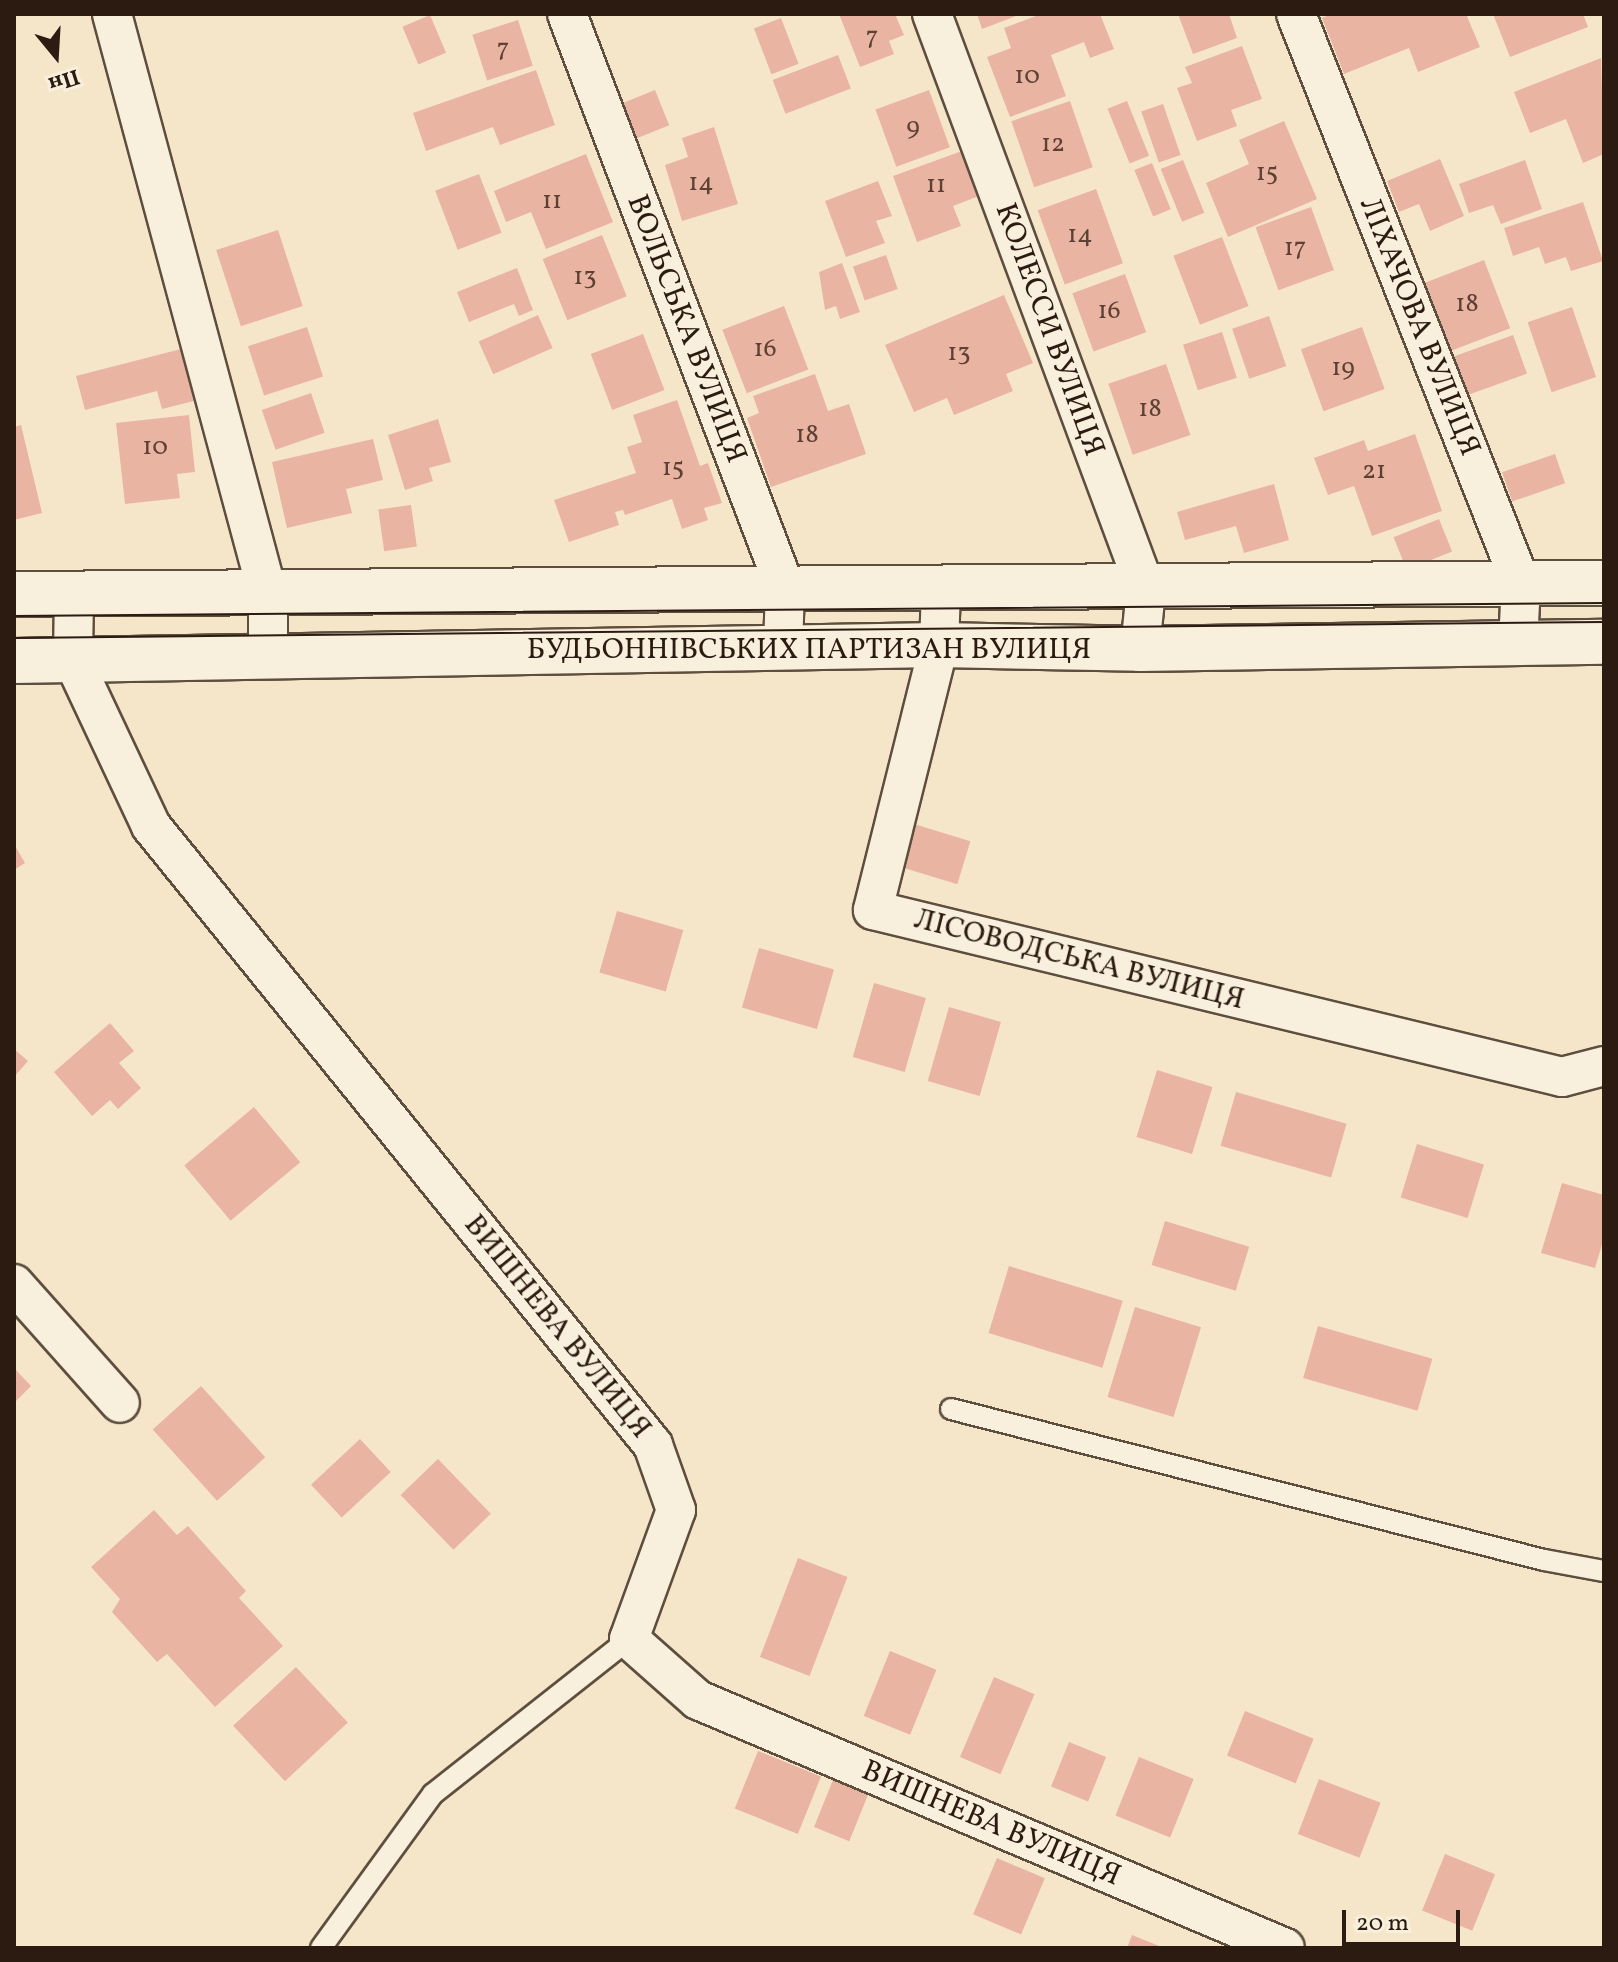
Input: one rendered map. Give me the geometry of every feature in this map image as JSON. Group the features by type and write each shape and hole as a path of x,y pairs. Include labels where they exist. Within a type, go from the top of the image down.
{"main road":[{"name":"БУДЬОННІВСЬКИХ ПАРТИЗАН ВУЛИЦЯ","path":"14,594 268,595 785,588 1146,590 1604,583"},
{"name":"БУДЬОННІВСЬКИХ ПАРТИЗАН ВУЛИЦЯ","path":"14,661 939,645 1140,649 1604,642"}],"street":[{"path":"112,14 268,595 268,657"},
{"name":"ВОЛЬСЬКА ВУЛИЦЯ","path":"567,14 785,588 783,647"},
{"name":"КОЛЕССИ ВУЛИЦЯ","path":"932,14 1146,590 1140,649"},
{"name":"ЛІХАЧОВА ВУЛИЦЯ","path":"1296,14 1521,584 1518,644"},
{"name":"ЛІСОВОДСЬКА ВУЛИЦЯ","path":"941,589 939,645 873,910 1562,1077 1604,1066"},
{"name":"ВИШНЕВА ВУЛИЦЯ","path":"74,594 73,660 151,826 653,1445 676,1510 629,1639 698,1700 1285,1948"},
{"path":"14,1284 120,1403"}],"lane":[{"path":"951,1409 1544,1560 1604,1571"},
{"path":"321,1948 433,1794 629,1639"}],"building":[{"path":"839,14 895,14 904,35 889,41 894,54 860,67"},
{"path":"977,14 1021,14 982,29"},
{"path":"1041,14 1100,14 1114,49 1090,58 1084,42 1051,55 1066,96 1010,117 987,57 1011,48 1004,28"},
{"path":"1178,14 1229,14 1237,38 1193,54"},
{"path":"1332,14 1466,14 1480,47 1418,72 1409,48 1344,74 1322,18"},
{"path":"1493,14 1583,14 1588,27 1510,57"},
{"path":"430,15 446,53 418,64 402,27"},
{"path":"781,18 799,64 771,74 754,28"},
{"path":"518,20 533,66 487,80 472,35"},
{"path":"1242,46 1262,99 1231,110 1237,126 1197,141 1177,88 1192,83 1185,67"},
{"path":"838,55 851,89 786,114 773,80"},
{"path":"1601,58 1604,154 1583,163 1566,119 1530,133 1514,92"},
{"path":"536,70 555,125 500,145 493,127 426,151 413,113"},
{"path":"655,90 669,125 632,140 618,105"},
{"path":"929,90 950,147 896,167 875,109"},
{"path":"1070,101 1093,167 1034,187 1011,121"},
{"path":"1127,101 1149,156 1130,164 1108,109"},
{"path":"1163,104 1181,155 1159,163 1141,111"},
{"path":"1284,121 1317,199 1228,237 1206,183 1249,164 1239,140"},
{"path":"714,127 738,204 682,221 665,165 688,157 682,138"},
{"path":"962,151 979,196 953,206 961,226 917,242 893,176"},
{"path":"586,154 613,222 546,249 531,212 506,222 494,191"},
{"path":"1440,159 1464,216 1430,231 1419,204 1399,212 1387,181"},
{"path":"1183,160 1204,213 1182,222 1161,169"},
{"path":"1525,160 1542,209 1501,224 1493,205 1469,213 1459,184"},
{"path":"1152,163 1171,209 1153,216 1134,170"},
{"path":"479,174 502,233 458,250 435,191"},
{"path":"878,181 892,216 876,221 885,243 846,257 825,201"},
{"path":"1096,189 1123,263 1065,284 1038,210"},
{"path":"1583,202 1603,261 1571,271 1566,257 1545,264 1539,247 1513,256 1504,228"},
{"path":"1311,207 1334,270 1278,290 1256,227"},
{"path":"278,230 303,306 241,326 216,250"},
{"path":"602,235 627,296 567,320 543,259"},
{"path":"1222,237 1249,306 1200,325 1173,256"},
{"path":"886,255 898,289 865,300 853,266"},
{"path":"1484,260 1510,328 1450,351 1424,283"},
{"path":"842,263 860,312 840,319 836,306 825,310 819,272"},
{"path":"517,268 533,310 519,316 514,304 469,322 457,292"},
{"path":"1125,274 1146,332 1094,351 1072,293"},
{"path":"1004,295 1033,363 1006,374 1013,391 954,415 947,398 914,412 885,345"},
{"path":"784,306 808,369 747,393 722,330"},
{"path":"1572,307 1596,377 1552,392 1528,322"},
{"path":"538,315 553,348 493,374 479,341"},
{"path":"1269,316 1286,366 1249,379 1232,329"},
{"path":"307,327 323,376 264,396 248,346"},
{"path":"1362,327 1385,389 1323,411 1301,349"},
{"path":"1222,332 1237,378 1198,390 1183,345"},
{"path":"643,334 665,390 612,410 591,354"},
{"path":"1513,335 1527,374 1468,395 1454,357"},
{"path":"181,349 194,401 162,409 157,391 85,410 76,376"},
{"path":"1166,364 1190,435 1133,455 1108,384"},
{"path":"815,374 828,411 849,404 866,454 771,487 747,418 759,413 753,396"},
{"path":"311,393 325,433 276,450 262,410"},
{"path":"677,400 700,466 708,463 722,503 704,508 708,520 682,529 672,499 625,515 623,510 615,512 619,525 569,542 554,500 636,473 627,447 642,442 633,415"},
{"path":"189,415 195,472 177,474 180,498 125,504 116,423"},
{"path":"438,419 451,462 429,468 433,481 405,490 388,435"},
{"path":"21,425 42,513 14,520 14,427"},
{"path":"1415,434 1442,511 1372,536 1354,486 1328,495 1314,458 1364,440 1368,451"},
{"path":"373,439 383,480 346,489 352,513 287,528 272,462"},
{"path":"1555,454 1565,483 1512,502 1502,472"},
{"path":"1274,484 1289,540 1244,553 1236,526 1185,540 1177,512"},
{"path":"411,505 417,547 384,551 378,510"},
{"path":"1439,519 1452,551 1407,570 1394,537"},
{"path":"914,824 970,841 957,884 901,867"},
{"path":"14,844 25,863 14,870"},
{"path":"617,911 683,930 666,992 599,973"},
{"path":"759,948 834,969 817,1029 742,1008"},
{"path":"874,983 926,998 905,1072 853,1057"},
{"path":"949,1007 1001,1022 980,1096 928,1081"},
{"path":"110,1023 134,1051 119,1063 141,1088 118,1109 110,1100 92,1116 54,1072"},
{"path":"14,1049 28,1061 14,1077"},
{"path":"1157,1070 1212,1087 1192,1154 1137,1137"},
{"path":"1236,1092 1347,1124 1331,1178 1221,1146"},
{"path":"254,1107 300,1162 231,1221 184,1165"},
{"path":"1417,1144 1484,1164 1468,1218 1401,1198"},
{"path":"1562,1183 1604,1195 1604,1238 1595,1268 1541,1253"},
{"path":"1165,1221 1249,1247 1236,1291 1152,1265"},
{"path":"1009,1266 1123,1301 1102,1368 989,1333"},
{"path":"1135,1307 1201,1327 1174,1417 1108,1397"},
{"path":"1318,1326 1432,1359 1418,1411 1303,1378"},
{"path":"14,1368 31,1386 14,1403"},
{"path":"201,1386 265,1457 217,1501 153,1429"},
{"path":"360,1439 391,1472 342,1518 311,1485"},
{"path":"438,1459 491,1514 453,1550 401,1495"},
{"path":"154,1510 177,1535 188,1526 246,1591 239,1598 283,1646 215,1707 167,1654 157,1662 112,1612 120,1599 91,1567"},
{"path":"798,1558 847,1577 809,1676 760,1657"},
{"path":"890,1651 936,1670 910,1735 864,1716"},
{"path":"296,1667 348,1723 285,1781 233,1726"},
{"path":"994,1677 1035,1694 1001,1774 960,1757"},
{"path":"1245,1711 1314,1739 1296,1783 1227,1756"},
{"path":"1069,1742 1106,1757 1088,1801 1051,1787"},
{"path":"758,1751 821,1776 798,1834 735,1808"},
{"path":"1139,1757 1194,1779 1170,1838 1115,1815"},
{"path":"835,1775 870,1789 849,1841 814,1827"},
{"path":"1319,1779 1381,1803 1359,1858 1298,1834"},
{"path":"1445,1854 1495,1874 1472,1931 1422,1911"},
{"path":"997,1858 1045,1878 1021,1934 973,1914"},
{"path":"1132,1935 1164,1948 1127,1948"}],"tram line":[{"path":"14,616 1604,603"},
{"path":"14,638 1604,622"}]}
